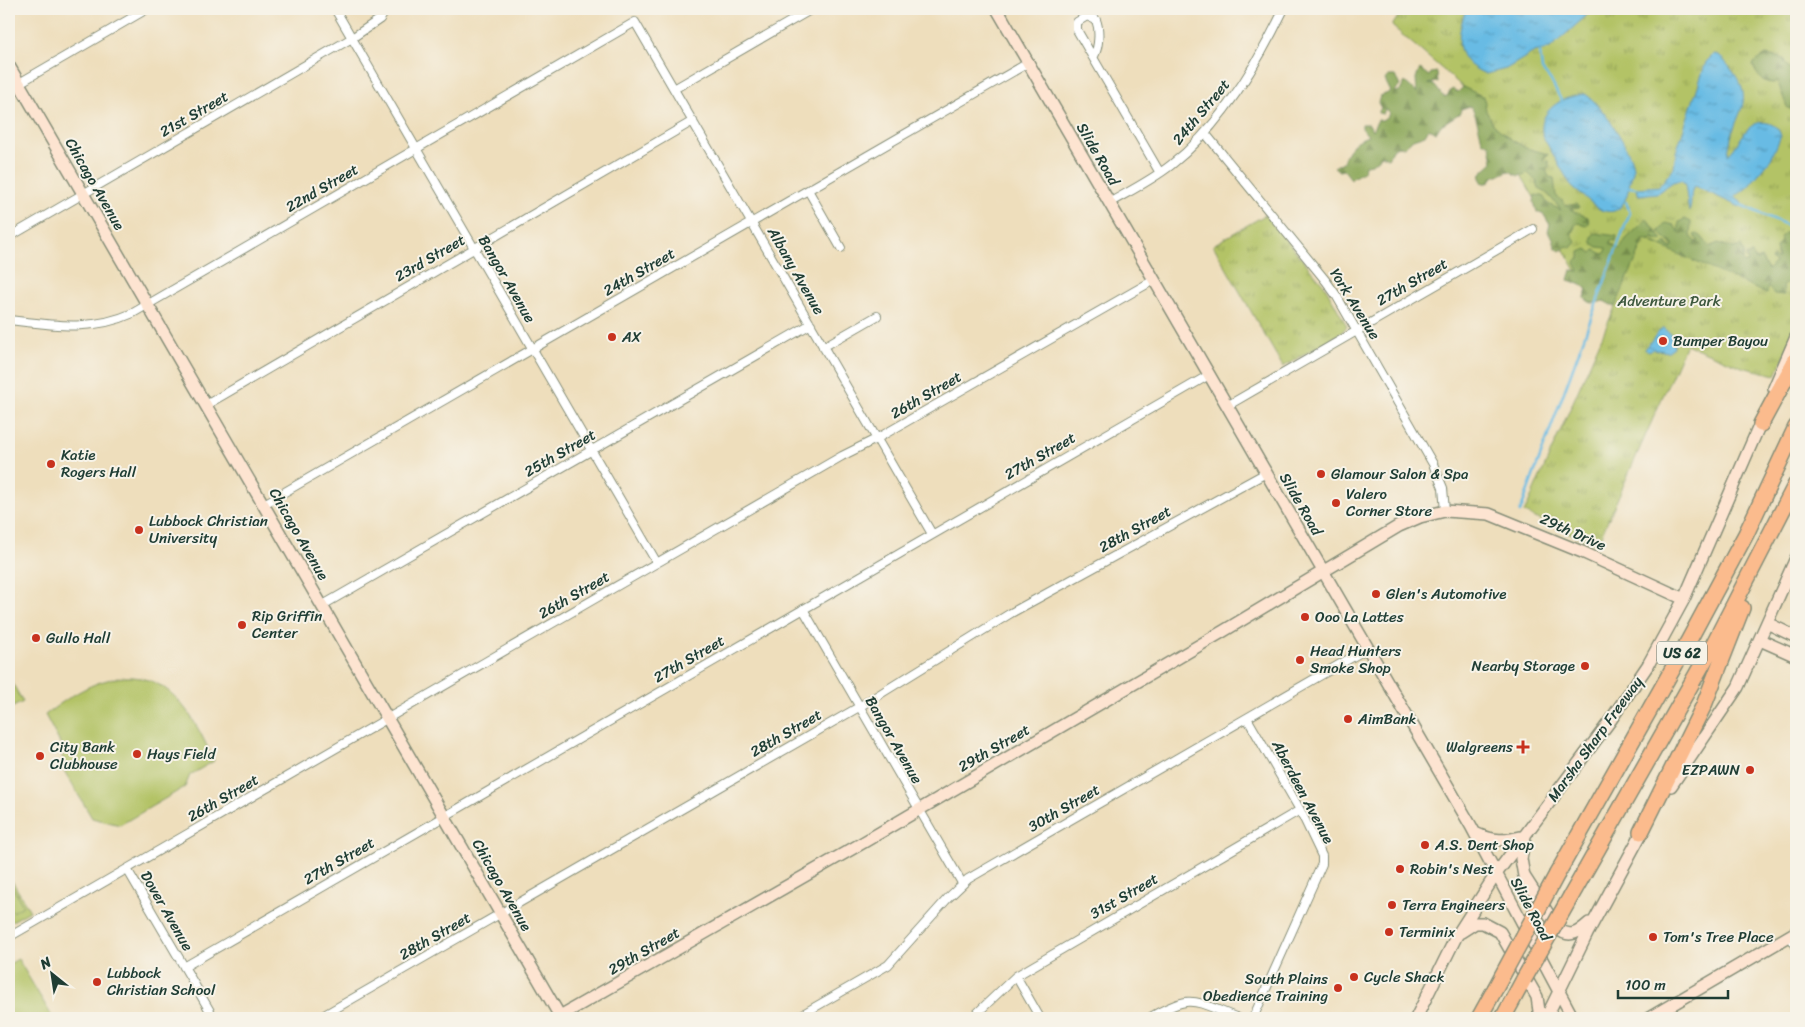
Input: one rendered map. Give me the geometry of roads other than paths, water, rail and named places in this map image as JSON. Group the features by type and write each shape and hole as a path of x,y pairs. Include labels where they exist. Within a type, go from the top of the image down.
{"highway":[{"path":"1761,424 1796,359"},
{"name":"Marsha Sharp Freeway","path":"1479,1018 1557,874 1694,632 1746,534 1796,427"},
{"name":"US 62","path":"1504,1017 1711,649 1796,484"},
{"path":"1641,832 1704,705 1768,541"}],"main road":[{"name":"Slide Road","path":"997,9 1475,833 1573,1018"},
{"name":"Chicago Avenue","path":"9,66 14,86 83,194 445,816 560,1018"},
{"name":"Marsha Sharp Freeway","path":"1416,1018 1456,937 1496,874 1610,722 1648,665 1684,599 1761,424 1796,337"},
{"name":"29th Street","path":"560,1018 1214,637 1322,570 1398,526 1420,517 1445,511"},
{"name":"29th Drive","path":"1445,511 1477,512 1502,518 1684,599"},
{"path":"1546,1018 1596,916 1641,832 1683,766 1738,687 1796,558"},
{"path":"1767,623 1796,638"},
{"path":"1760,640 1796,656"},
{"path":"1475,833 1491,841 1504,842 1525,836 1521,859 1524,876 1558,929 1564,934 1578,933 1596,916"},
{"path":"1456,937 1475,923 1488,924 1500,932 1537,997 1540,1018"},
{"path":"1649,1018 1793,934"}],"street":[{"path":"14,86 148,9"},
{"name":"Bangor Avenue","path":"335,9 657,563"},
{"name":"21st Street","path":"9,237 352,38 380,19 387,9"},
{"path":"674,89 812,9"},
{"name":"24th Street","path":"1109,203 1160,173 1182,156 1205,133 1239,89 1284,9"},
{"path":"1094,56 1097,50 1097,23 1093,18 1087,16 1079,20 1076,26 1160,173"},
{"name":"Albany Avenue","path":"635,22 932,534"},
{"name":"22nd Street","path":"9,320 66,327 85,326 117,320 148,305 635,22"},
{"name":"24th Street","path":"264,504 1028,63"},
{"name":"23rd Street","path":"206,405 693,121"},
{"name":"York Avenue","path":"1205,133 1326,281 1433,464 1443,488 1445,511"},
{"path":"808,190 841,248"},
{"name":"27th Street","path":"1227,406 1533,229"},
{"name":"26th Street","path":"9,938 842,456 876,439 1154,280"},
{"path":"823,347 878,316"},
{"name":"25th Street","path":"323,606 810,324"},
{"name":"27th Street","path":"184,967 1209,375"},
{"name":"28th Street","path":"319,1018 859,707 1011,613 1266,473"},
{"name":"Bangor Avenue","path":"803,609 962,883"},
{"name":"30th Street","path":"796,1018 810,1015 888,965 962,883 1368,648"},
{"name":"Aberdeen Avenue","path":"1247,718 1300,810 1322,856 1322,864 1254,1018"},
{"name":"31st Street","path":"972,1018 1016,976 1300,810"},
{"name":"Dover Avenue","path":"127,869 214,1018"},
{"path":"1793,934 1796,946"},
{"path":"1016,976 1040,1018"},
{"path":"1149,1018 1170,1006 1189,1000 1238,1018"}],"water":[{"path":"1466,9 1594,9 1549,49 1534,52 1506,69 1486,74 1475,69 1468,62 1460,47 1460,30"},
{"path":"1714,54 1719,55 1733,71 1741,84 1743,95 1743,105 1731,138 1728,155 1754,124 1760,122 1768,123 1779,131 1781,136 1771,159 1748,187 1735,197 1742,203 1740,207 1694,186 1689,212 1685,185 1682,180 1673,182 1657,193 1639,195 1636,188 1659,186 1674,168 1676,152 1706,62"},
{"path":"1585,94 1599,106 1614,127 1627,149 1633,167 1625,200 1618,209 1613,211 1599,209 1572,187 1543,137 1543,120 1547,112 1553,106 1568,98"},
{"name":"Bumper Bayou","path":"1663,327 1673,336 1674,347 1667,352 1654,349 1648,352 1644,349"}],"waterway":[{"path":"1540,52 1542,70 1550,79 1561,100"},
{"path":"1629,187 1636,188"},
{"path":"1520,512 1630,212 1626,202"},
{"path":"1741,205 1796,229"}],"place":[{"name":"AX","path":"612,337"},
{"name":"Bumper Bayou","path":"1663,341"},
{"name":"Katie Rogers Hall","path":"51,464"},
{"name":"Glamour Salon & Spa","path":"1321,474"},
{"name":"Valero Corner Store","path":"1336,503"},
{"name":"Lubbock Christian University","path":"139,530"},
{"name":"Glen's Automotive","path":"1376,594"},
{"name":"Ooo La Lattes","path":"1305,617"},
{"name":"Rip Griffin Center","path":"242,625"},
{"name":"Gullo Hall","path":"36,638"},
{"name":"Head Hunters Smoke Shop","path":"1300,660"},
{"name":"Nearby Storage","path":"1585,666"},
{"name":"AimBank","path":"1348,719"},
{"name":"Walgreens","path":"1523,747"},
{"name":"Hays Field","path":"137,754"},
{"name":"City Bank Clubhouse","path":"40,756"},
{"name":"EZPAWN","path":"1750,770"},
{"name":"A.S. Dent Shop","path":"1425,845"},
{"name":"Robin's Nest","path":"1400,869"},
{"name":"Terra Engineers","path":"1392,905"},
{"name":"Terminix","path":"1389,932"},
{"name":"Tom's Tree Place","path":"1653,937"},
{"name":"Cycle Shack","path":"1354,977"},
{"name":"Lubbock Christian School","path":"97,982"},
{"name":"South Plains Obedience Training","path":"1338,988"}],"park label":[{"name":"Adventure Park","path":"1669,301"}]}
